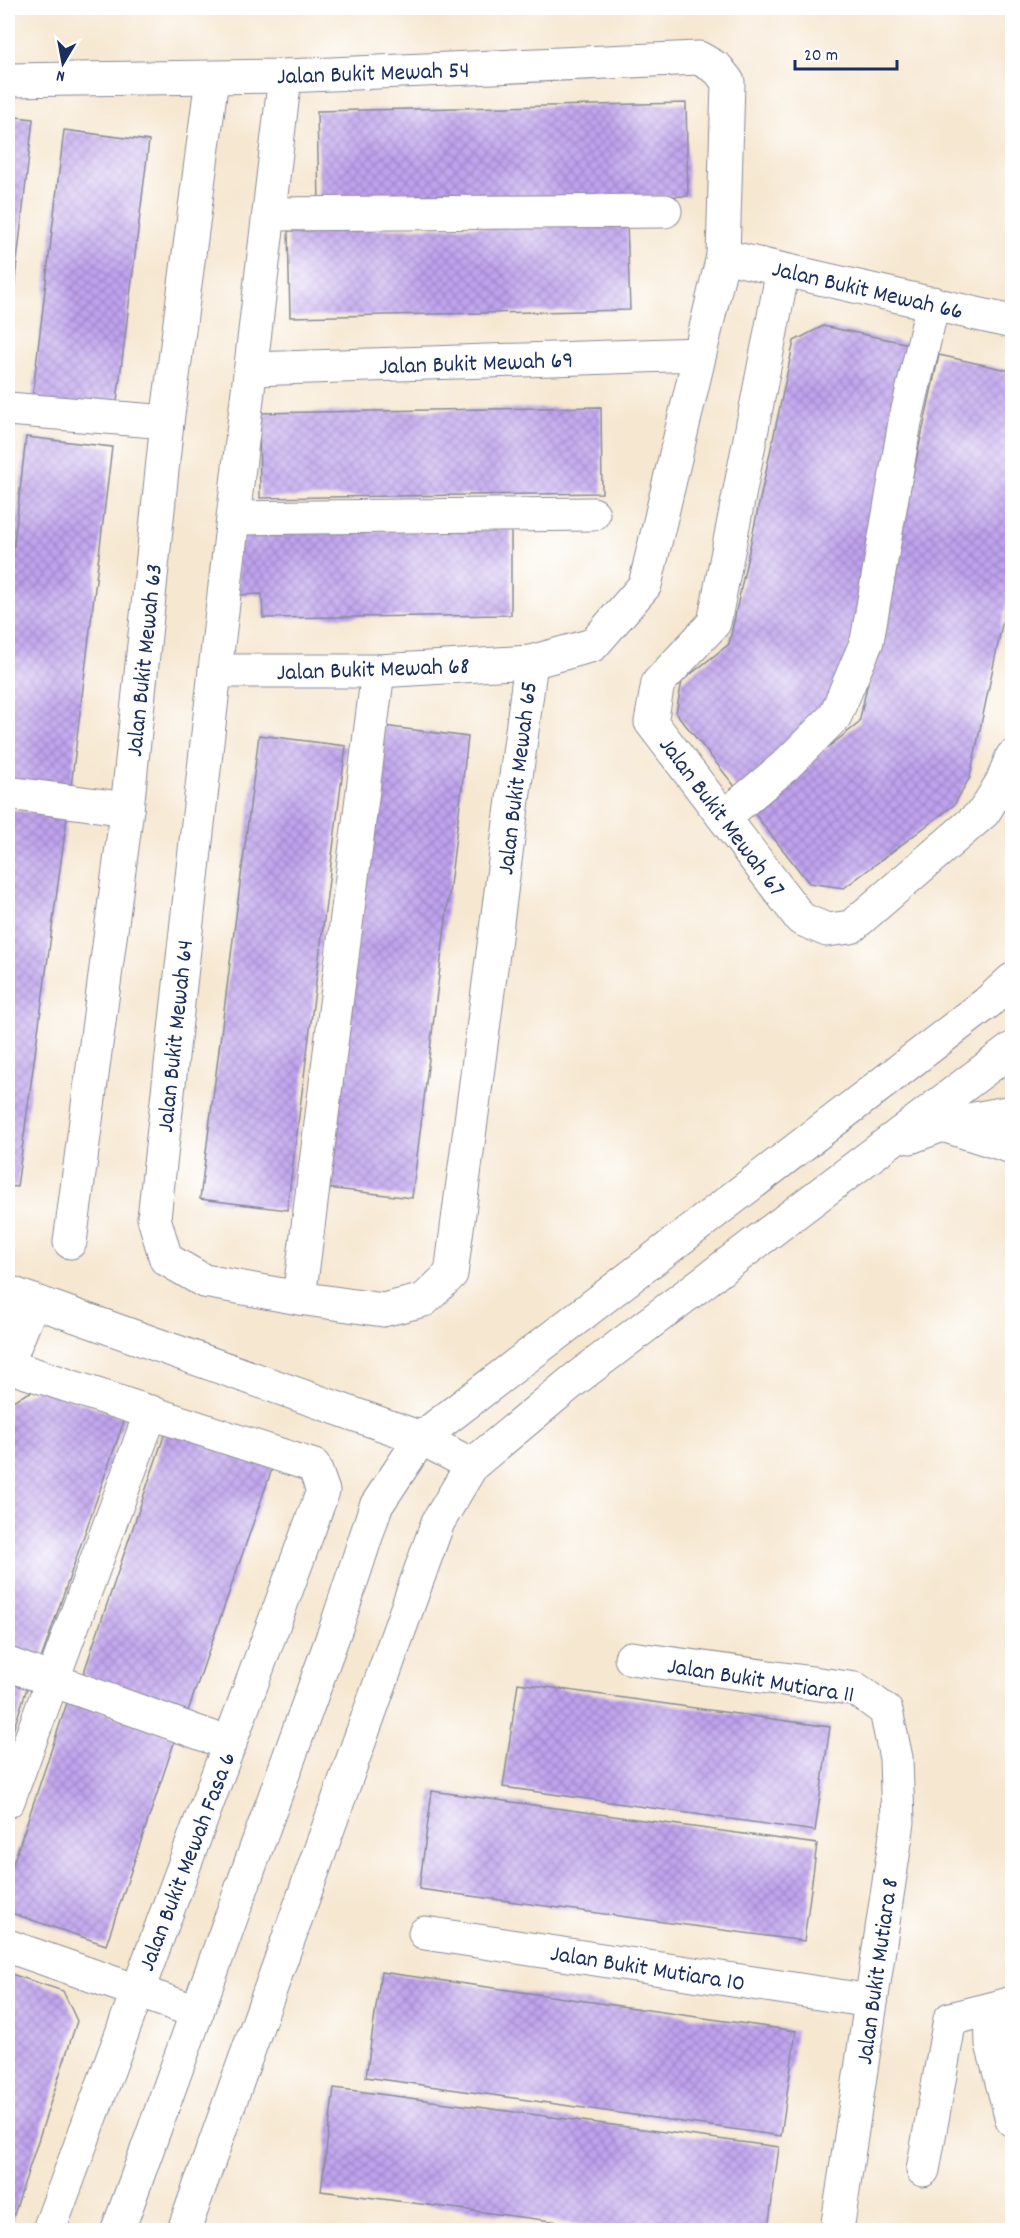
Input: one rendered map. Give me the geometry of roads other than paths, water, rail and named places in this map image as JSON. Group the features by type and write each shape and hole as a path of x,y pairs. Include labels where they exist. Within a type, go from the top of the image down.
{"street":[{"name":"Jalan Bukit Mewah 54","path":"8,80 285,76 699,58 718,69 728,82"},
{"name":"Jalan Bukit Mewah 64","path":"285,76 154,1218 166,1259 204,1281 299,1298"},
{"name":"Jalan Bukit Mewah 63","path":"70,1242 127,808 167,422 212,78"},
{"name":"Jalan Bukit Mewah 65","path":"299,1298 383,1310 424,1300 451,1274 531,662 593,645 645,585 723,256 728,82"},
{"path":"270,214 664,211"},
{"name":"Jalan Bukit Mewah 66","path":"723,256 1012,322"},
{"name":"Jalan Bukit Mewah 67","path":"783,270 714,623 658,683 651,722 801,919 827,930 851,927 984,812 1002,782 1012,757"},
{"path":"724,817 785,766 835,716 867,641 905,422 933,303"},
{"name":"Jalan Bukit Mewah 69","path":"252,369 699,354"},
{"path":"8,409 167,422"},
{"path":"234,518 593,514"},
{"name":"Jalan Bukit Mewah 68","path":"215,671 378,671 531,662"},
{"path":"299,1298 378,671"},
{"path":"8,794 127,808"},
{"path":"118,2230 337,1625 376,1506 421,1438 987,1003 1012,980"},
{"path":"184,2230 438,1522 472,1465 573,1381 1012,1049"},
{"path":"880,1149 942,1125 1012,1112"},
{"path":"942,1125 1012,1147"},
{"path":"8,1801 51,1678 150,1413 8,1364 20,1296 421,1438 472,1465"},
{"name":"Jalan Bukit Mewah Fasa 6","path":"49,2230 323,1491 314,1466 150,1413"},
{"name":"Jalan Bukit Mutiara 11","path":"631,1658 856,1689 886,1711"},
{"path":"8,1664 230,1743"},
{"name":"Jalan Bukit Mutiara 8","path":"837,2230 898,1822 896,1758 886,1711"},
{"name":"Jalan Bukit Mutiara 10","path":"425,1933 871,2001"},
{"path":"8,1946 197,2012"},
{"path":"923,2170 950,2019 1002,2006 992,2044 1012,2120"}]}
